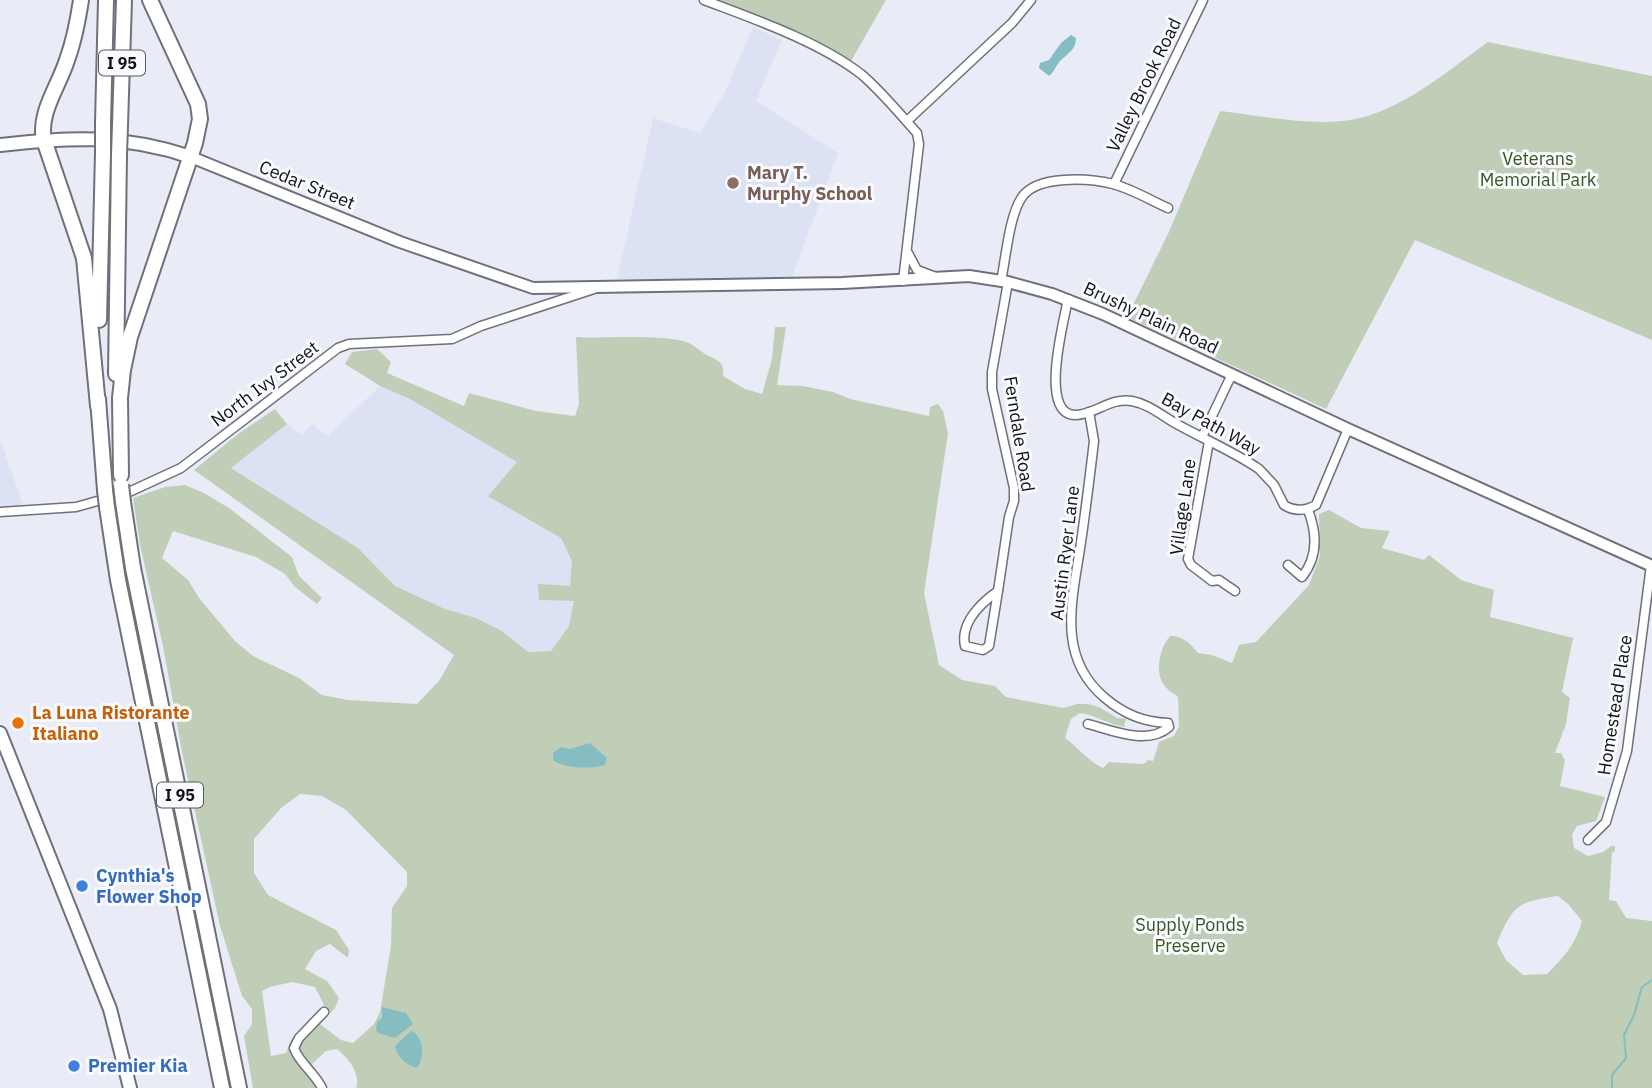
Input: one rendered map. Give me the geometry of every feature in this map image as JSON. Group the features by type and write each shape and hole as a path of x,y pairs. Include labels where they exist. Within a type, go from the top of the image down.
{"highway":[{"path":"81,0 67,61 43,120 44,140 85,258 98,406"},
{"name":"I 95","path":"106,0 98,406 104,490 118,580 222,1088"},
{"name":"I 95","path":"124,0 116,412 123,502 136,582 239,1088"},
{"path":"121,480 122,370 130,337 199,128 198,104 150,0"}],"main road":[{"name":"Cedar Street","path":"0,145 44,140 106,139 135,142 191,157 400,242 533,288 596,288"},
{"name":"Brushy Plain Road","path":"596,288 903,281 970,276 1004,281 1068,299 1651,566"},
{"path":"0,733 110,1009 130,1088"}],"street":[{"path":"704,0 771,25 841,61 861,75 917,133 919,144 903,281"},
{"path":"906,121 1012,23 1031,0"},
{"name":"Valley Brook Road","path":"1114,184 1203,0"},
{"name":"Ferndale Road","path":"998,591 971,615 965,646 983,650 989,646 997,606 1009,517 1014,501 1010,467 992,389 992,372 1015,214 1021,198 1032,187 1050,181 1114,184"},
{"path":"1114,184 1168,208"},
{"path":"906,246 908,256 917,270 939,278"},
{"name":"North Ivy Street","path":"0,512 76,507 129,492 181,468 338,348 349,344 452,339 481,326 596,288"},
{"path":"1068,299 1057,365 1056,395 1062,410 1069,414 1089,412"},
{"name":"Village Lane","path":"1232,374 1206,439 1188,559 1191,565 1212,581 1219,580 1235,591"},
{"name":"Bay Path Way","path":"1089,412 1121,400 1145,404 1241,456 1259,469 1274,485 1284,505 1297,510 1308,510"},
{"name":"Austin Ryer Lane","path":"1088,724 1145,736 1169,727 1168,723 1137,718 1114,706 1083,675 1074,652 1071,618 1094,441 1089,412"},
{"path":"1287,565 1301,577 1310,567 1315,533 1308,510 1316,505 1322,493 1348,429"},
{"name":"Homestead Place","path":"1588,839 1606,822 1627,751 1651,566"},
{"path":"322,1088 316,1076 296,1055 294,1048 299,1038 324,1012"}],"shaded area":[{"name":"Mary T. Murphy School","path":"753,27 782,40 756,101 838,153 791,280 617,279 653,118 700,133 725,92"},
{"path":"380,386 410,399 518,462 532,520 561,538 572,561 570,586 539,600 575,601 569,626 551,651 528,652 502,631 476,618 445,609 395,586 358,548 230,467 287,424 302,435 312,424 328,436"},
{"path":"0,439 25,510 0,512"}],"green space":[{"path":"720,0 886,0 851,61 774,21"},
{"name":"Veterans Memorial Park","path":"1488,42 1652,76 1652,340 1415,240 1326,409 1127,317 1168,234 1220,111 1312,122 1364,117 1413,95"},
{"name":"Supply Ponds Preserve","path":"775,327 786,327 777,385 803,386 833,392 850,399 929,416 930,407 938,404 943,411 948,433 924,593 939,665 962,680 995,686 1006,697 1064,708 1088,704 1117,718 1126,719 1124,727 1080,713 1071,719 1065,738 1103,768 1109,762 1144,764 1148,760 1153,761 1159,742 1174,736 1179,726 1178,697 1164,685 1159,673 1161,653 1170,636 1186,641 1198,653 1232,663 1239,645 1256,642 1309,585 1320,556 1319,514 1329,510 1361,528 1390,531 1382,548 1424,560 1429,555 1461,580 1494,590 1490,617 1573,638 1562,692 1570,698 1566,724 1555,753 1561,753 1565,760 1560,786 1605,797 1596,821 1577,826 1572,835 1574,848 1588,856 1615,846 1612,853 1609,900 1616,901 1626,918 1652,921 1652,1088 356,1088 355,1071 337,1049 326,1051 312,1064 327,1088 253,1088 244,1036 252,1024 252,1009 242,996 220,926 182,752 133,498 165,487 185,485 229,508 292,557 299,576 322,598 317,604 295,587 285,574 256,557 173,531 162,558 188,580 199,598 235,641 253,656 299,678 322,695 348,700 417,704 439,681 454,655 194,470 238,434 275,409 287,424 231,468 358,548 395,586 445,609 476,618 502,631 528,652 551,651 569,626 574,601 539,600 538,584 570,586 572,561 561,538 488,496 517,462 345,364 352,352 377,349 391,362 387,373 464,406 469,393 536,411 575,416 579,404 576,337 652,337 691,344 719,362 723,367 723,376 745,389 762,394 772,359","holes":["300,794 322,796 346,810 407,872 407,886 392,908 391,946 380,1012 374,1024 353,1043 341,1040 320,1024 335,1008 339,998 327,981 305,969 316,951 330,944 348,958 349,950 336,930 268,895 254,873 254,839 281,808","1558,896 1582,921 1568,950 1547,974 1523,975 1506,960 1497,943 1513,913 1525,903","292,982 315,987 324,1005 291,1040 286,1053 271,1056 262,991"]}],"water":[{"path":"1071,35 1076,38 1074,46 1049,76 1039,68 1040,63 1049,60 1061,43"},
{"path":"590,743 607,758 605,765 578,767 553,760 553,753 561,747 570,749"},
{"path":"382,1007 406,1013 413,1024 395,1038 378,1033 377,1022 382,1018"},
{"path":"411,1031 419,1037 422,1047 417,1068 403,1060 395,1046"}],"waterway":[{"path":"1612,1088 1612,1075 1626,1058 1624,1035 1634,1015 1642,987 1652,980"}],"place":[{"name":"Mary T. Murphy School","path":"733,183"},
{"name":"La Luna Ristorante Italiano","path":"18,723"},
{"name":"Cynthia's Flower Shop","path":"82,886"},
{"name":"Premier Kia","path":"74,1066"}]}
